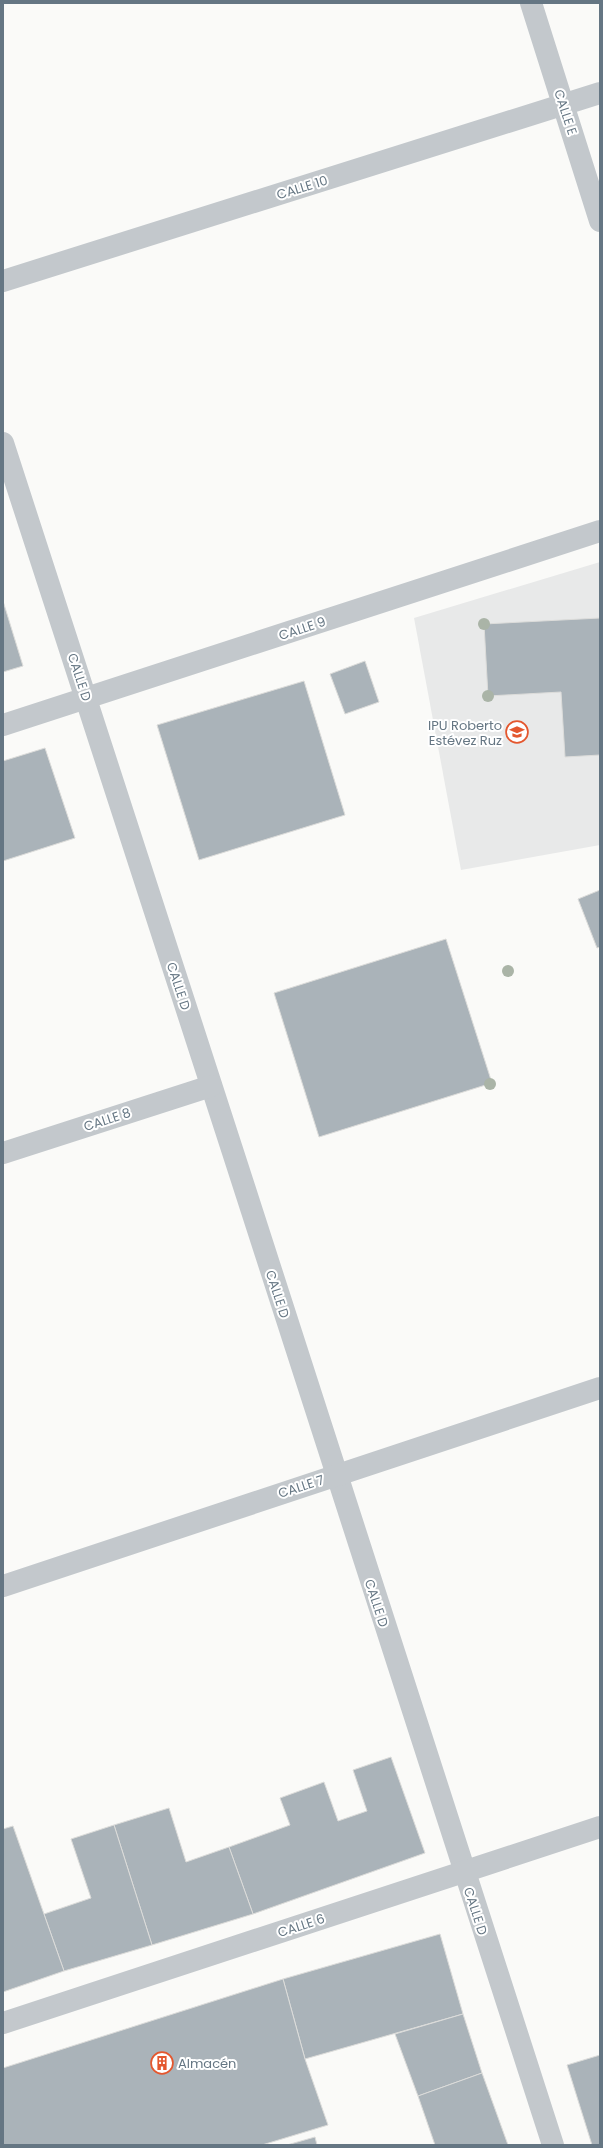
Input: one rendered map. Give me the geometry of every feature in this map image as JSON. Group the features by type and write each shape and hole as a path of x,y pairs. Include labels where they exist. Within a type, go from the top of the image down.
{"street":[{"name":"CALLE E","path":"531,3 600,221"},
{"name":"CALLE 10","path":"3,281 600,93"},
{"name":"CALLE D","path":"3,443 87,698 463,1872 553,2145"},
{"name":"CALLE 9","path":"3,725 600,531"},
{"name":"CALLE 8","path":"3,1153 211,1086"},
{"name":"CALLE 7","path":"3,1586 600,1388"},
{"name":"CALLE 6","path":"3,2023 600,1827"}],"shaded area":[{"name":"IPU Roberto Estévez Ruz","path":"600,562 600,845 461,870 414,618"}],"building":[{"path":"3,601 23,666 3,672"},
{"path":"600,618 600,755 565,757 561,692 488,696 484,624"},
{"path":"365,661 379,702 345,714 330,674"},
{"path":"304,681 345,815 199,860 157,725"},
{"path":"45,748 75,838 3,861 3,761"},
{"path":"600,890 600,947 597,948 578,899"},
{"path":"446,939 492,1083 319,1137 274,993"},
{"path":"391,1757 425,1853 253,1914 229,1847 290,1825 280,1798 324,1782 338,1821 367,1811 353,1770"},
{"path":"169,1808 186,1862 229,1847 253,1914 152,1945 114,1825"},
{"path":"114,1825 152,1945 64,1971 44,1914 91,1898 71,1839"},
{"path":"13,1826 64,1971 3,1992 3,1829"},
{"path":"440,1934 463,2014 305,2059 283,1979"},
{"name":"Almacén","path":"283,1979 305,2059 328,2125 262,2145 3,2145 3,2068"},
{"path":"463,2014 482,2073 418,2096 395,2034"},
{"path":"600,2055 600,2145 592,2145 567,2065"},
{"path":"482,2073 508,2145 435,2145 418,2096"},
{"path":"315,2137 317,2145 287,2145"}],"place":[{"name":"IPU Roberto Estévez Ruz","path":"517,732"},
{"name":"Almacén","path":"162,2063"}]}
